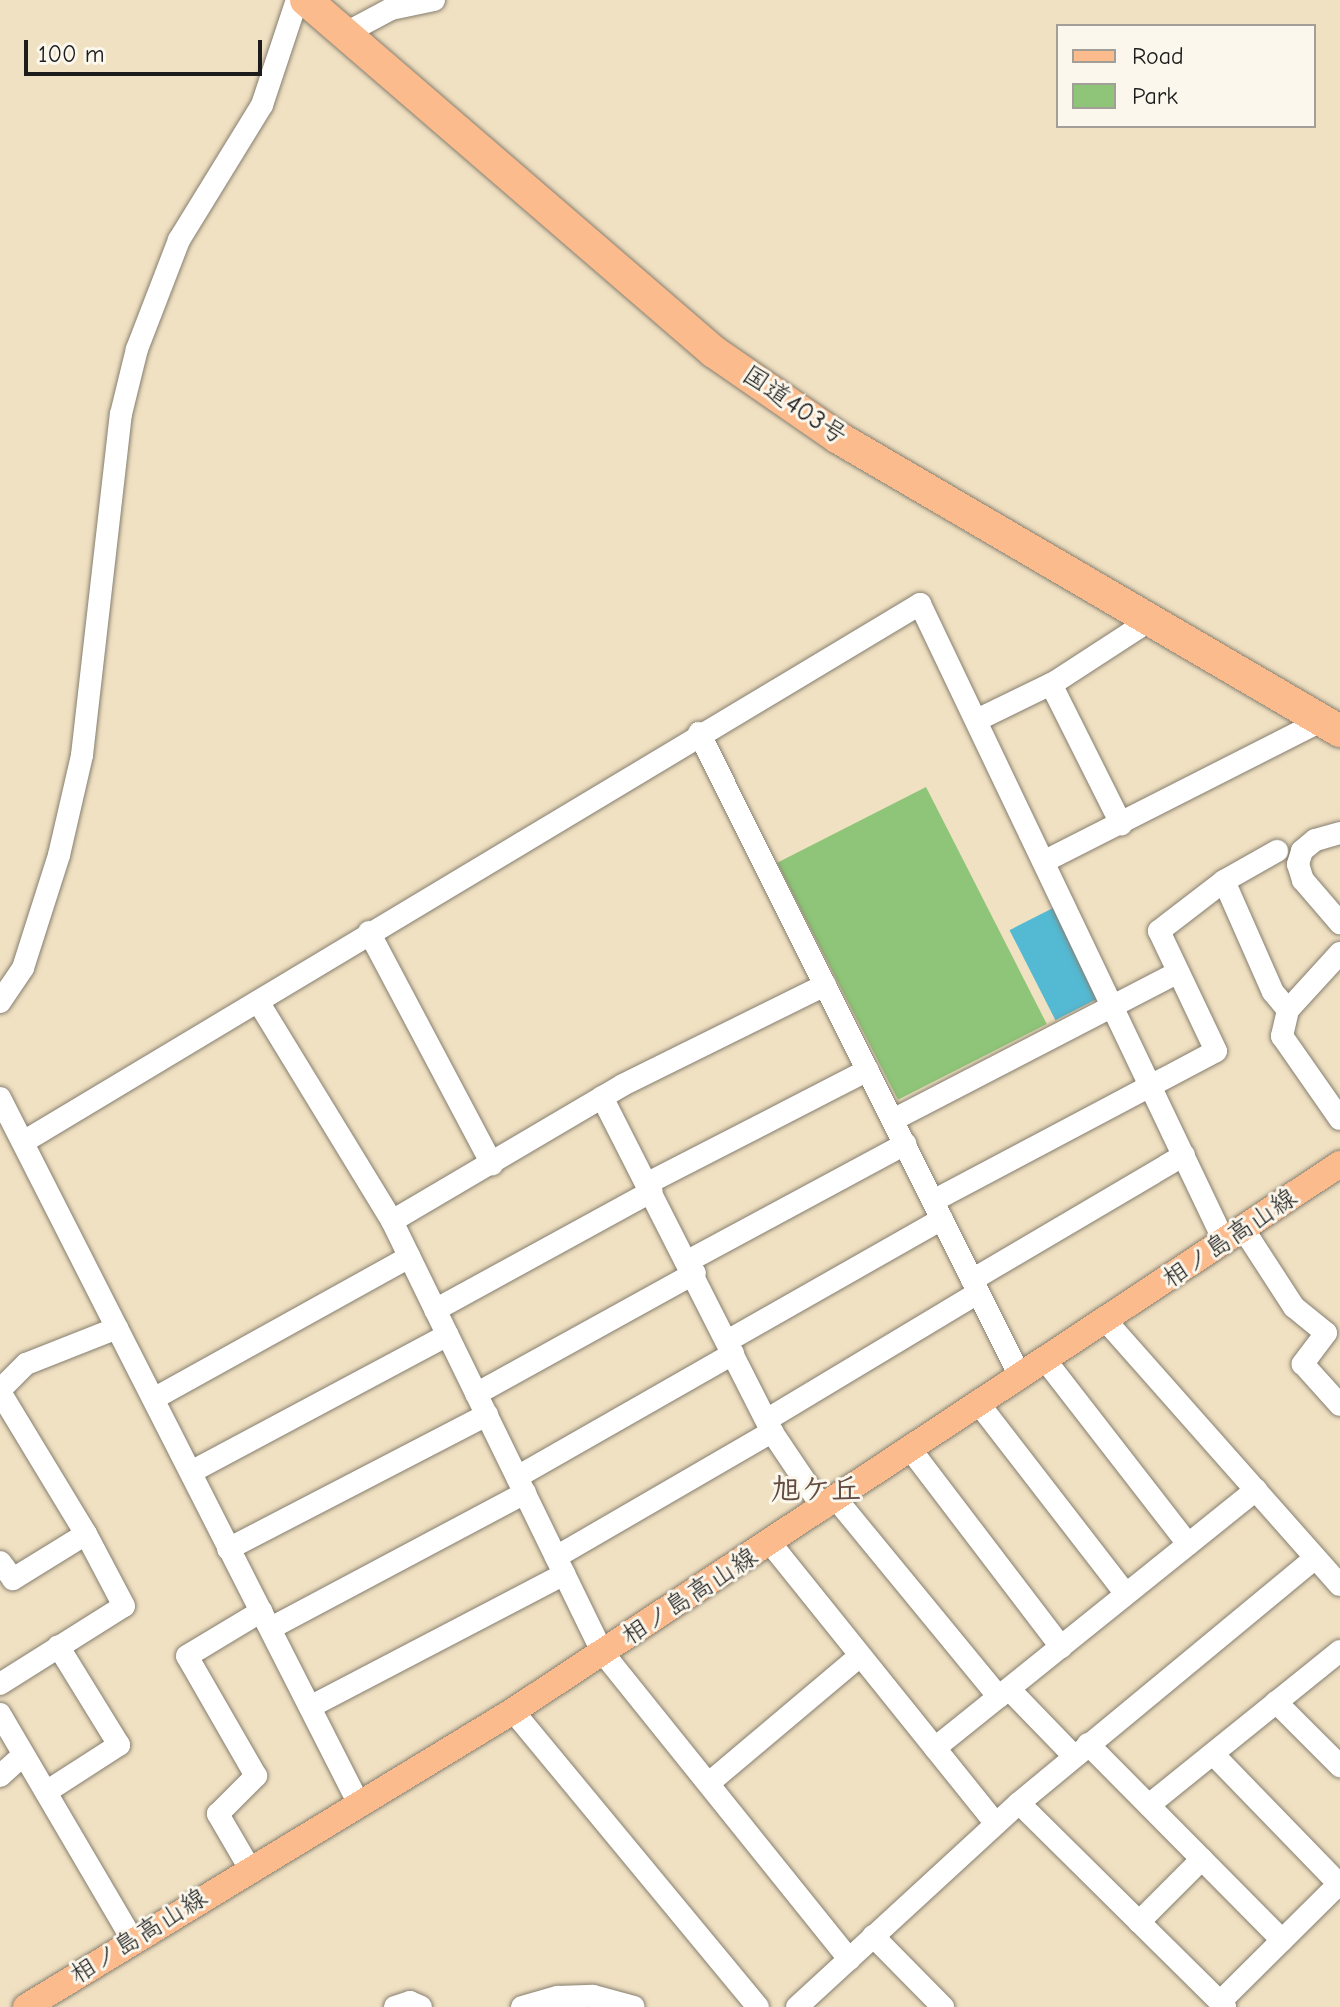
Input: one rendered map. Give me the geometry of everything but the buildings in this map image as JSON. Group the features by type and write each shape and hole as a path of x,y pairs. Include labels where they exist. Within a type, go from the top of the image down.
{"highway":[{"name":"国道403号","path":"306,0 714,352 837,437 1331,726"}],"main road":[{"name":"相ノ島高山線","path":"32,2005 513,1711 771,1544 1020,1376 1107,1322 1340,1164"}],"street":[{"path":"0,1002 23,968 59,855 82,755 121,414 137,349 179,240 262,105 297,0"},
{"path":"346,33 391,9 434,0"},
{"path":"25,1141 259,1003 369,932 699,733 920,604 1184,1155 1235,1237 1294,1307 1333,1326 1298,1369 1340,1405"},
{"path":"977,720 1051,684 1152,619"},
{"path":"1051,684 1121,824"},
{"path":"1045,861 1331,726"},
{"path":"699,733 1020,1376"},
{"path":"1340,833 1315,840 1302,851 1298,864 1303,880 1340,923"},
{"path":"250,1869 218,1814 256,1776 187,1656 267,1620 521,1485 937,1210 1151,1082 1216,1051 1159,931 1224,881 1277,851"},
{"path":"1224,881 1273,992 1288,1010"},
{"path":"369,932 492,1164"},
{"path":"1340,953 1288,1010 1282,1036 1340,1119"},
{"path":"893,1120 1178,972"},
{"path":"392,1221 602,1097 825,985"},
{"path":"259,1003 392,1221 603,1653 849,1959"},
{"path":"435,1310 650,1187 868,1070"},
{"path":"602,1097 692,1267 770,1426 830,1504 1004,1693 1149,1805 1282,1940"},
{"path":"0,1098 25,1141 359,1804"},
{"path":"476,1394 905,1144"},
{"path":"310,1707 560,1566 975,1286 1184,1155"},
{"path":"155,1398 409,1257"},
{"path":"1107,1322 1340,1585"},
{"path":"0,1684 124,1606 86,1534 0,1391 26,1364 117,1328"},
{"path":"191,1472 448,1335"},
{"path":"1046,1361 1188,1544"},
{"path":"979,1404 1126,1594"},
{"path":"228,1549 487,1415"},
{"path":"911,1450 1061,1647"},
{"path":"935,1748 1256,1490"},
{"path":"0,1562 13,1579 86,1534"},
{"path":"771,1544 996,1824"},
{"path":"797,2007 1019,1803 1315,1558"},
{"path":"46,1792 119,1745 58,1646"},
{"path":"1149,1805 1340,1651"},
{"path":"709,1783 860,1656"},
{"path":"1276,1702 1340,1766"},
{"path":"513,1711 758,2007"},
{"path":"0,1714 133,1941"},
{"path":"1019,1803 1139,1922 1213,2002 1340,1883 1213,1754"},
{"path":"0,1776 22,1756"},
{"path":"1139,1922 1202,1859"},
{"path":"873,1936 943,2007"},
{"path":"522,2007 558,1997 634,2007"},
{"path":"395,2007 410,2002 421,2007"}],"green space":[{"path":"926,787 1047,1024 898,1100 777,863"}],"water":[{"path":"1055,907 1101,997 1055,1020 1010,930"}],"district":[{"name":"旭ケ丘","path":"816,1490"}]}
